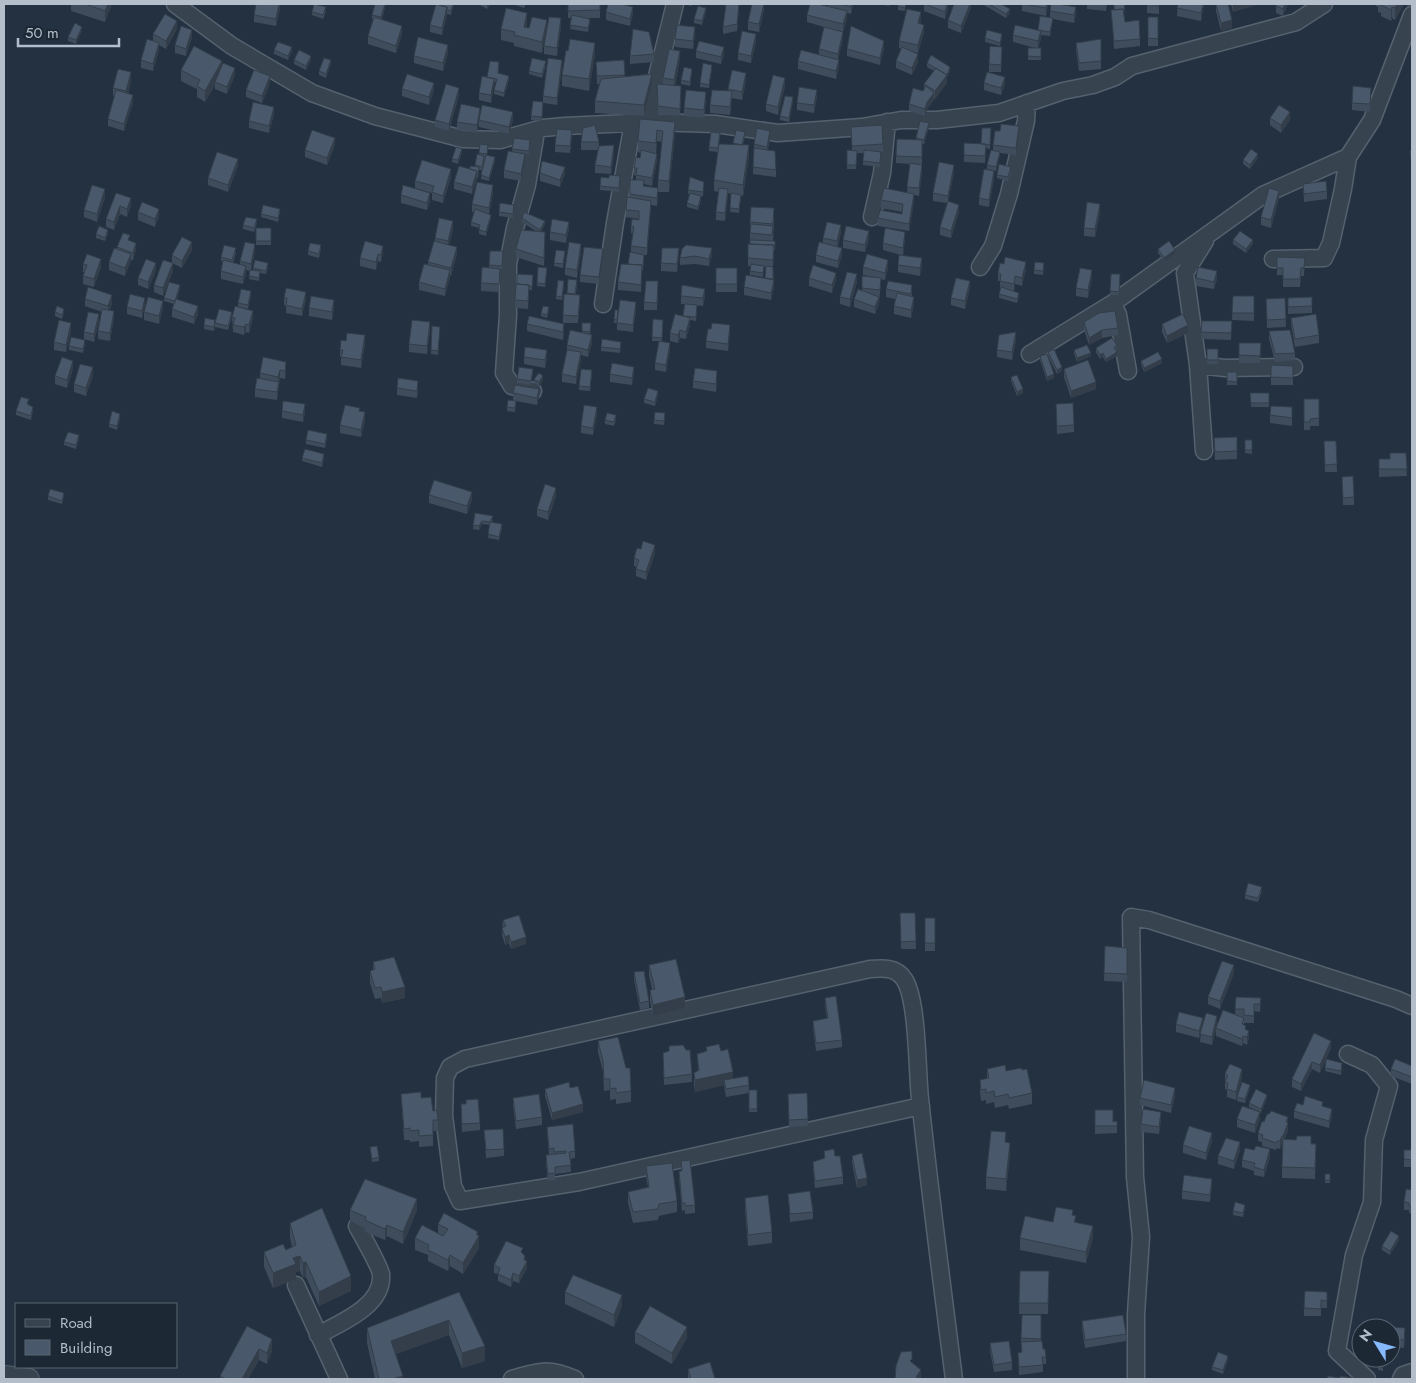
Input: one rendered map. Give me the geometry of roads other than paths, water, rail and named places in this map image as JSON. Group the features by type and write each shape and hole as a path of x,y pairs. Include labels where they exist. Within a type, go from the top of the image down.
{"street":[{"path":"175,4 232,46 312,92 375,116 463,139 500,140 535,130 565,126 650,122 715,124 778,133 862,127 901,120 937,120 1000,113 1063,91 1093,85 1132,66 1296,22 1324,4"},
{"path":"650,122 656,80 675,4"},
{"path":"1273,259 1324,258 1331,243 1348,157 1372,120 1412,15"},
{"path":"980,267 993,246 1009,194 1026,121 1026,103"},
{"path":"872,217 882,173 888,122"},
{"path":"603,304 633,123"},
{"path":"533,391 512,386 504,373 508,315 508,264 515,228 527,185 535,130"},
{"path":"1030,354 1112,303 1263,195 1348,157"},
{"path":"1204,451 1198,365 1185,273 1210,233"},
{"path":"1163,266 1176,267 1185,273"},
{"path":"1112,303 1118,315 1128,370"},
{"path":"1198,365 1225,368 1294,367"},
{"path":"1136,1379 1136,1314 1141,1237 1135,1178 1131,918 1158,923 1412,1006"},
{"path":"921,1106 579,1182 460,1201 453,1186 444,1116 446,1078 450,1067 465,1059 870,969 887,967 899,973 905,980 914,1009 921,1106 935,1235 954,1379"},
{"path":"1348,1054 1372,1065 1389,1086 1374,1140 1372,1202 1354,1255 1337,1351 1367,1379"},
{"path":"318,1335 364,1309 379,1288 381,1274 357,1226"},
{"path":"296,1284 340,1379"},
{"path":"512,1379 542,1370 563,1374 575,1379"},
{"path":"1401,1379 1402,1375 1412,1372"},
{"path":"4,1376 30,1379"}]}
